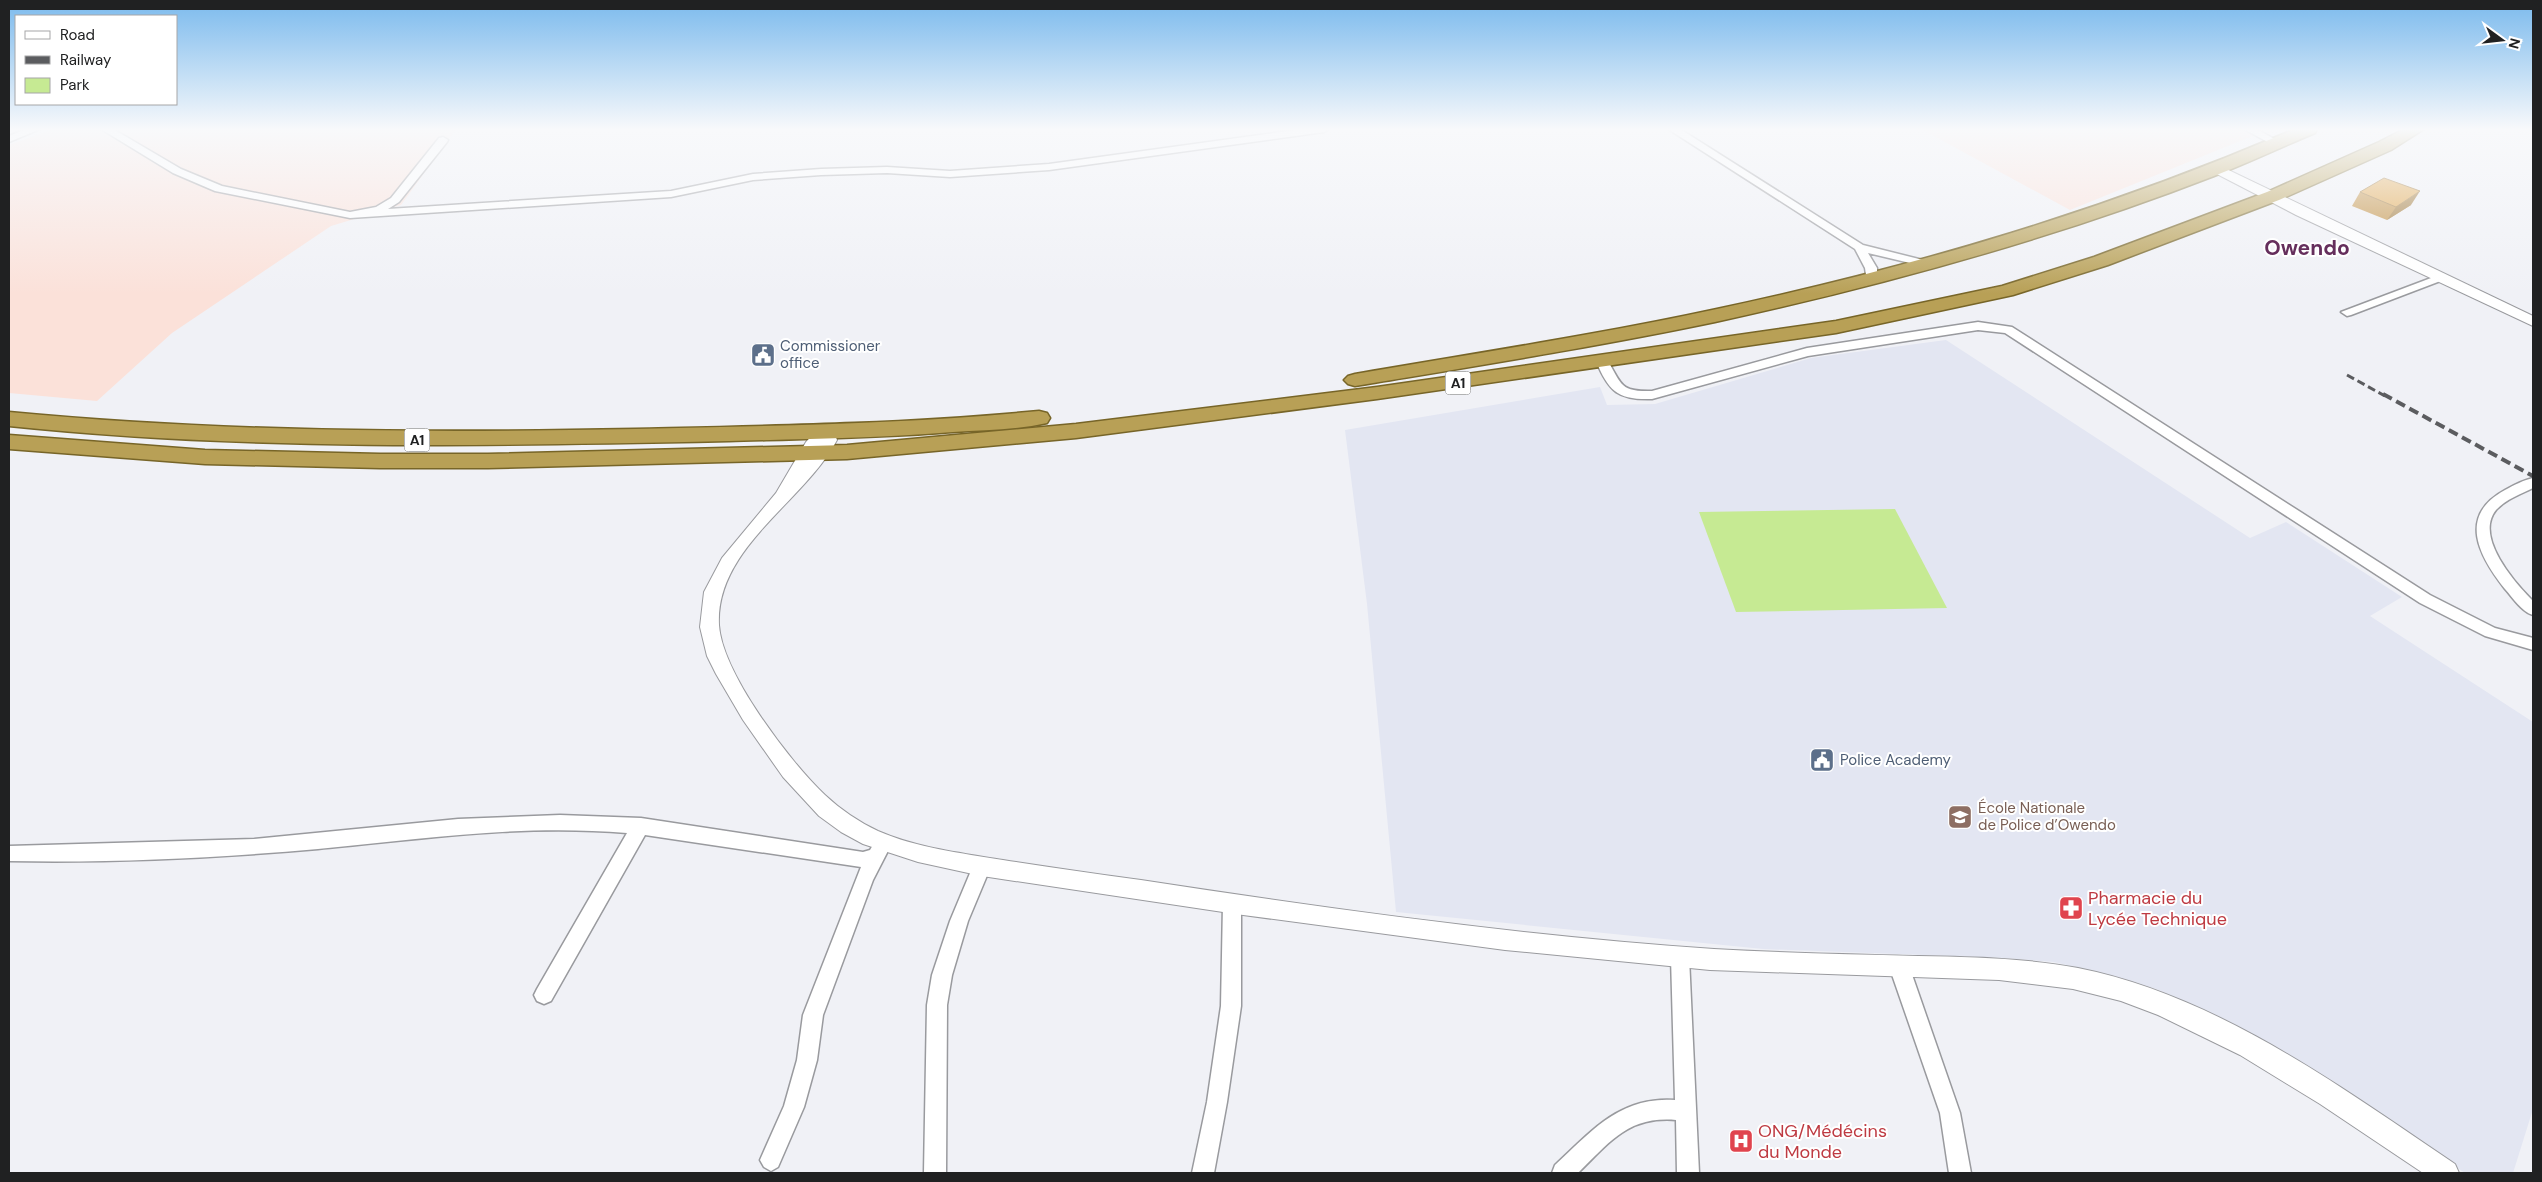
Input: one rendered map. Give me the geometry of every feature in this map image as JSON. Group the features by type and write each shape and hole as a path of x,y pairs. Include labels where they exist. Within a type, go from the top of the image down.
{"highway":[{"name":"A1","path":"9,419 65,425 304,439 819,445 1180,404 1339,383 1588,341 1717,315 1871,279 2048,229 2176,184"},
{"path":"2268,197 2298,184"},
{"name":"A1","path":"9,442 114,452 280,460 498,461 819,445 981,442 1387,392 1602,362 1754,340 1925,309 2006,291 2101,261 2268,197"}],"street":[{"path":"208,184 219,189 350,215 633,198 671,194 718,184"},
{"path":"350,215 379,210 395,200 407,184"},
{"path":"1760,184 1859,247 1927,264"},
{"path":"2241,184 2533,322"},
{"path":"1859,247 1871,268 1871,279"},
{"path":"2347,312 2439,278"},
{"path":"1602,362 1612,384 1619,390 1640,396 1652,395 1807,352 1978,326 2008,330 2425,599 2490,632 2533,644"},
{"path":"819,445 782,498 728,564 716,585 710,603 709,623 712,642 721,664 734,687 802,785 829,812 880,849 1335,920 1680,957 2054,974 2098,983 2165,1005 2213,1026 2263,1053 2446,1173"},
{"path":"2533,482 2488,509 2484,519 2484,538 2496,569 2533,610"},
{"path":"9,854 117,853 289,844 498,824 557,822 640,825 851,860 863,860 880,849"},
{"path":"544,995 640,825"},
{"path":"771,1160 794,1107 807,1060 813,1015 864,880 880,849"},
{"path":"935,1173 937,1005 942,975 959,921 982,866"},
{"path":"1203,1173 1217,1102 1231,1006 1232,904"},
{"path":"1680,957 1688,1173"},
{"path":"1899,966 1950,1113 1960,1173"},
{"path":"1563,1173 1617,1124 1639,1112 1663,1109 1687,1111"}],"shaded area":[{"path":"9,184 416,184 401,205 331,226 172,333 97,401 9,393"},
{"path":"2022,184 2134,184 2070,210"},
{"name":"École Nationale de Police d’Owendo","path":"1946,340 2250,538 2286,522 2402,597 2370,616 2533,722 2533,1109 2513,1173 2465,1173 2374,1112 2255,1038 2209,1012 2156,989 2114,976 2054,962 2004,958 1763,949 1396,912 1367,604 1345,430 1600,387 1607,405 1655,404 1811,358"}],"green space":[{"path":"1895,509 1947,608 1736,612 1699,512"}],"building":[{"path":"2373,184 2401,184 2420,191 2396,207 2360,192"}],"railway":[{"path":"2347,375 2385,396"},
{"path":"2383,394 2533,476"}],"place":[{"name":"Commissioner office","path":"763,355"},
{"name":"Police Academy","path":"1822,760"},
{"name":"École Nationale de Police d’Owendo","path":"1960,817"},
{"name":"Pharmacie du Lycée Technique","path":"2071,908"},
{"name":"ONG/Médécins du Monde","path":"1741,1141"}],"district":[{"name":"Owendo","path":"2307,248"}]}
